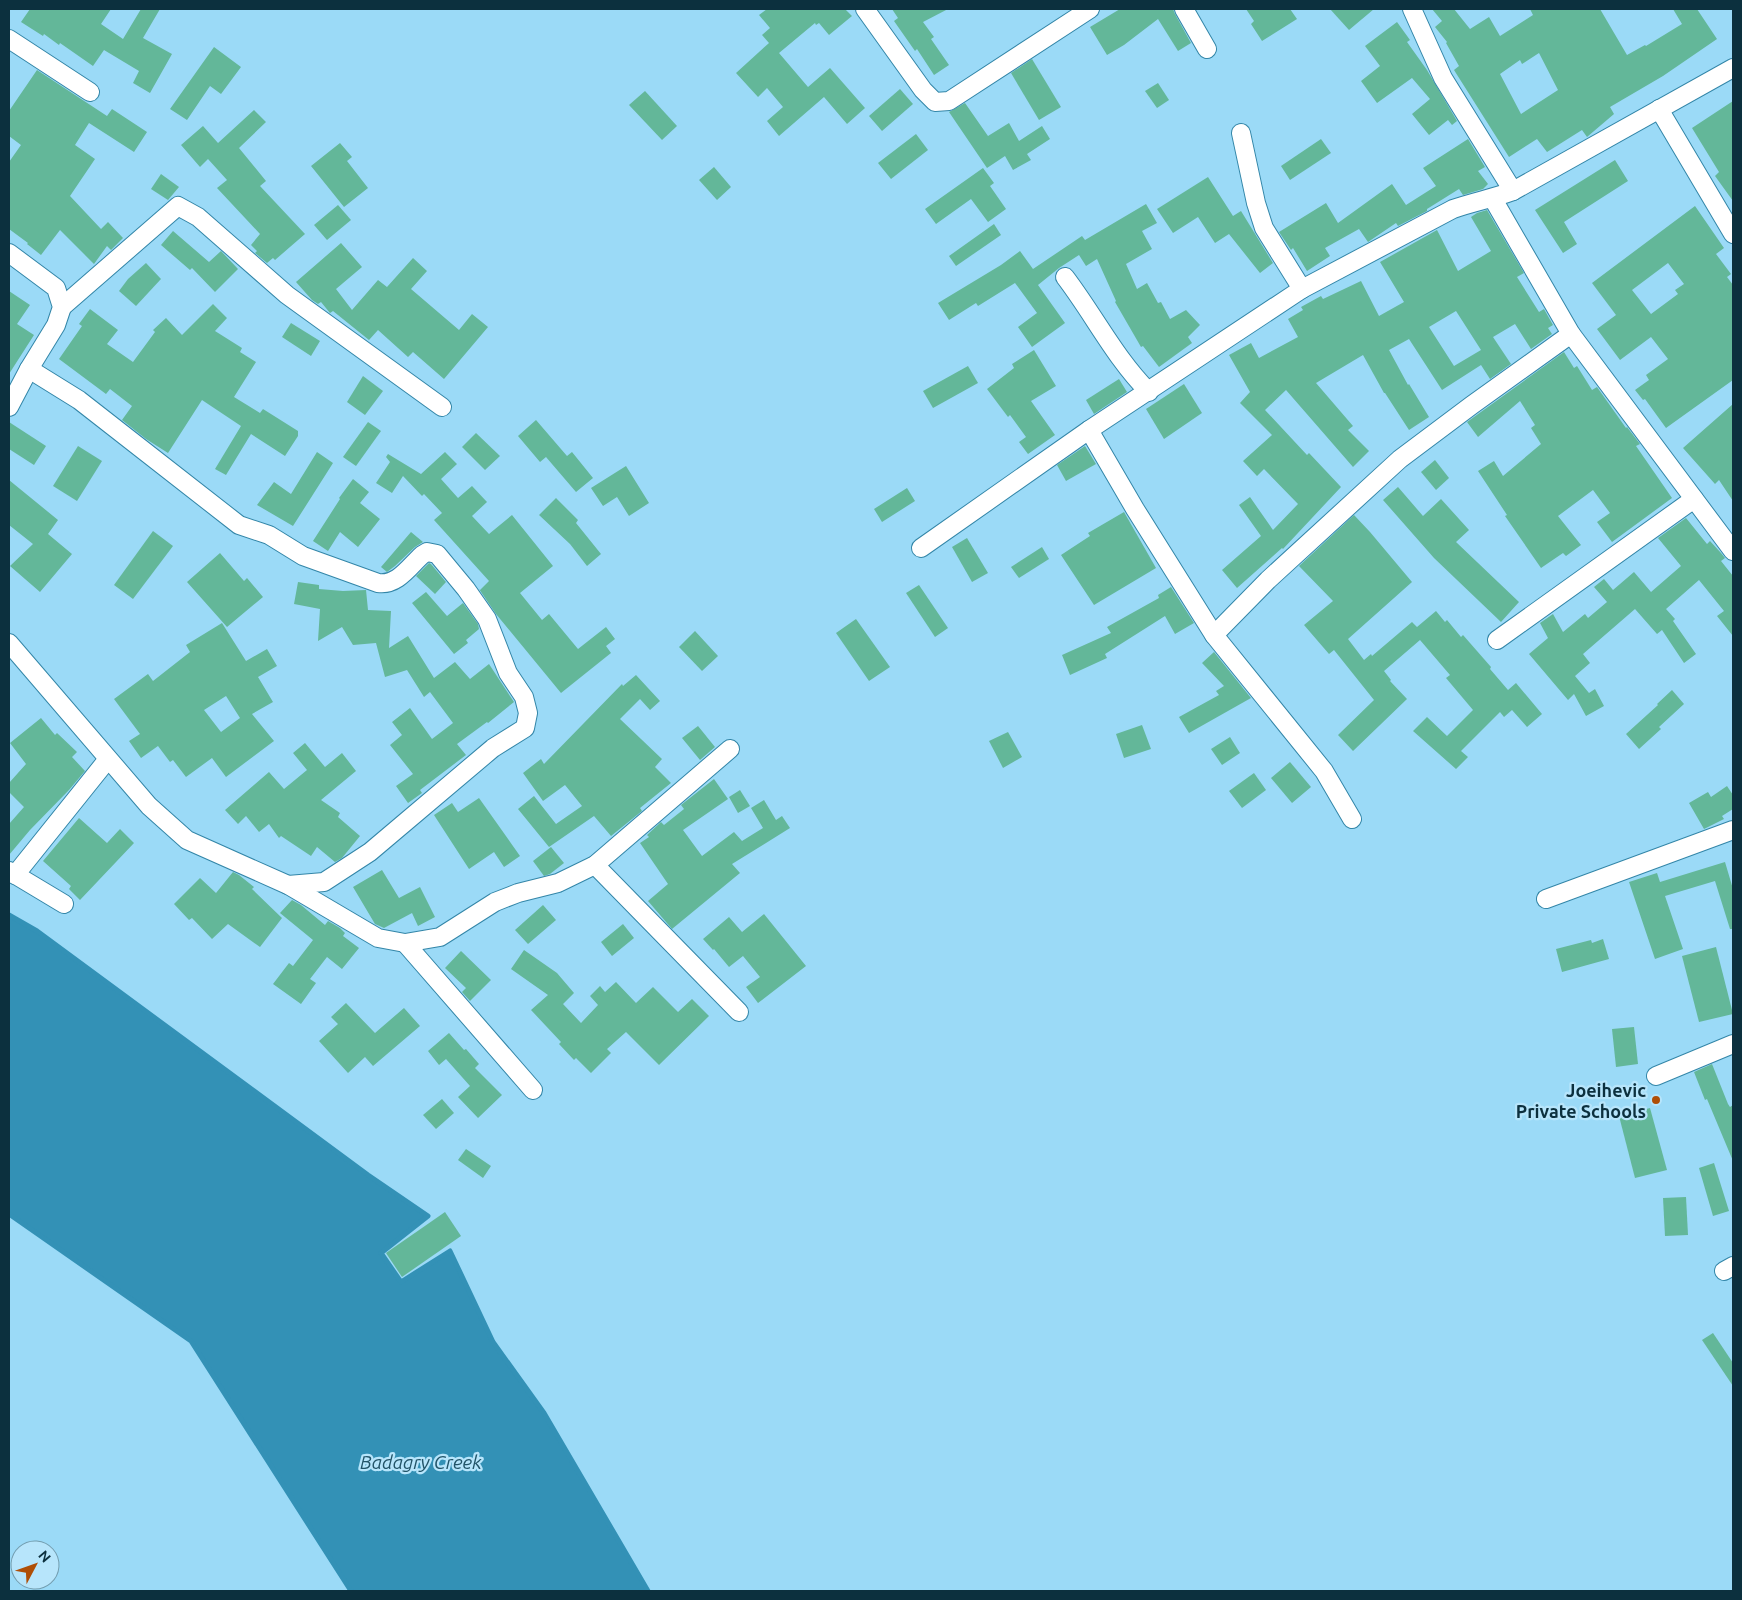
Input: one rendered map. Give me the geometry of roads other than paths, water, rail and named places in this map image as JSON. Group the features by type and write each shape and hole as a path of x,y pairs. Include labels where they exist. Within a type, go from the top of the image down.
{"street":[{"path":"864,9 923,90 935,102 949,102 1090,9"},
{"path":"1184,9 1207,49"},
{"path":"1412,9 1443,78 1514,191"},
{"path":"9,39 90,92"},
{"path":"922,548 1089,430 1302,289 1453,209 1478,200 1493,199 1514,191 1733,68"},
{"path":"1659,109 1733,234"},
{"path":"1241,133 1256,203 1264,228 1302,289"},
{"path":"1493,199 1571,334 1733,551"},
{"path":"9,407 29,368 56,325 62,307 178,206 198,216 287,295 442,407"},
{"path":"9,253 56,288 62,307"},
{"path":"1065,277 1084,301 1110,344 1138,381 1149,392"},
{"path":"1214,635 1268,580 1400,459 1571,334"},
{"path":"29,368 79,400 239,524 275,538 303,556 385,584 394,582 427,552 437,554 466,589 487,619 508,673 524,696 528,713 525,728 493,748 370,852 355,862 324,882 288,885"},
{"path":"1089,430 1135,509 1214,635 1324,771 1352,819"},
{"path":"1496,640 1694,499"},
{"path":"9,643 149,806 187,840 288,885 378,938 405,943 440,937 495,902 518,893 558,883 596,865 730,749"},
{"path":"64,904 12,873 108,759"},
{"path":"1546,899 1733,830"},
{"path":"596,865 739,1012"},
{"path":"405,943 533,1090"},
{"path":"1656,1076 1733,1044"}],"water":[{"name":"Badagry Creek","path":"9,915 37,931 368,1175 428,1216 381,1254 401,1282 450,1251 493,1342 544,1413 648,1591 351,1591 191,1341 9,1214"}],"waterway":[{"path":"9,915 37,931 368,1175 428,1216 381,1253 401,1282 450,1251 493,1342 544,1413 648,1591"},
{"path":"9,1214 191,1341 351,1591"}],"place":[{"name":"Joeihevic Private Schools","path":"1656,1100"}]}
